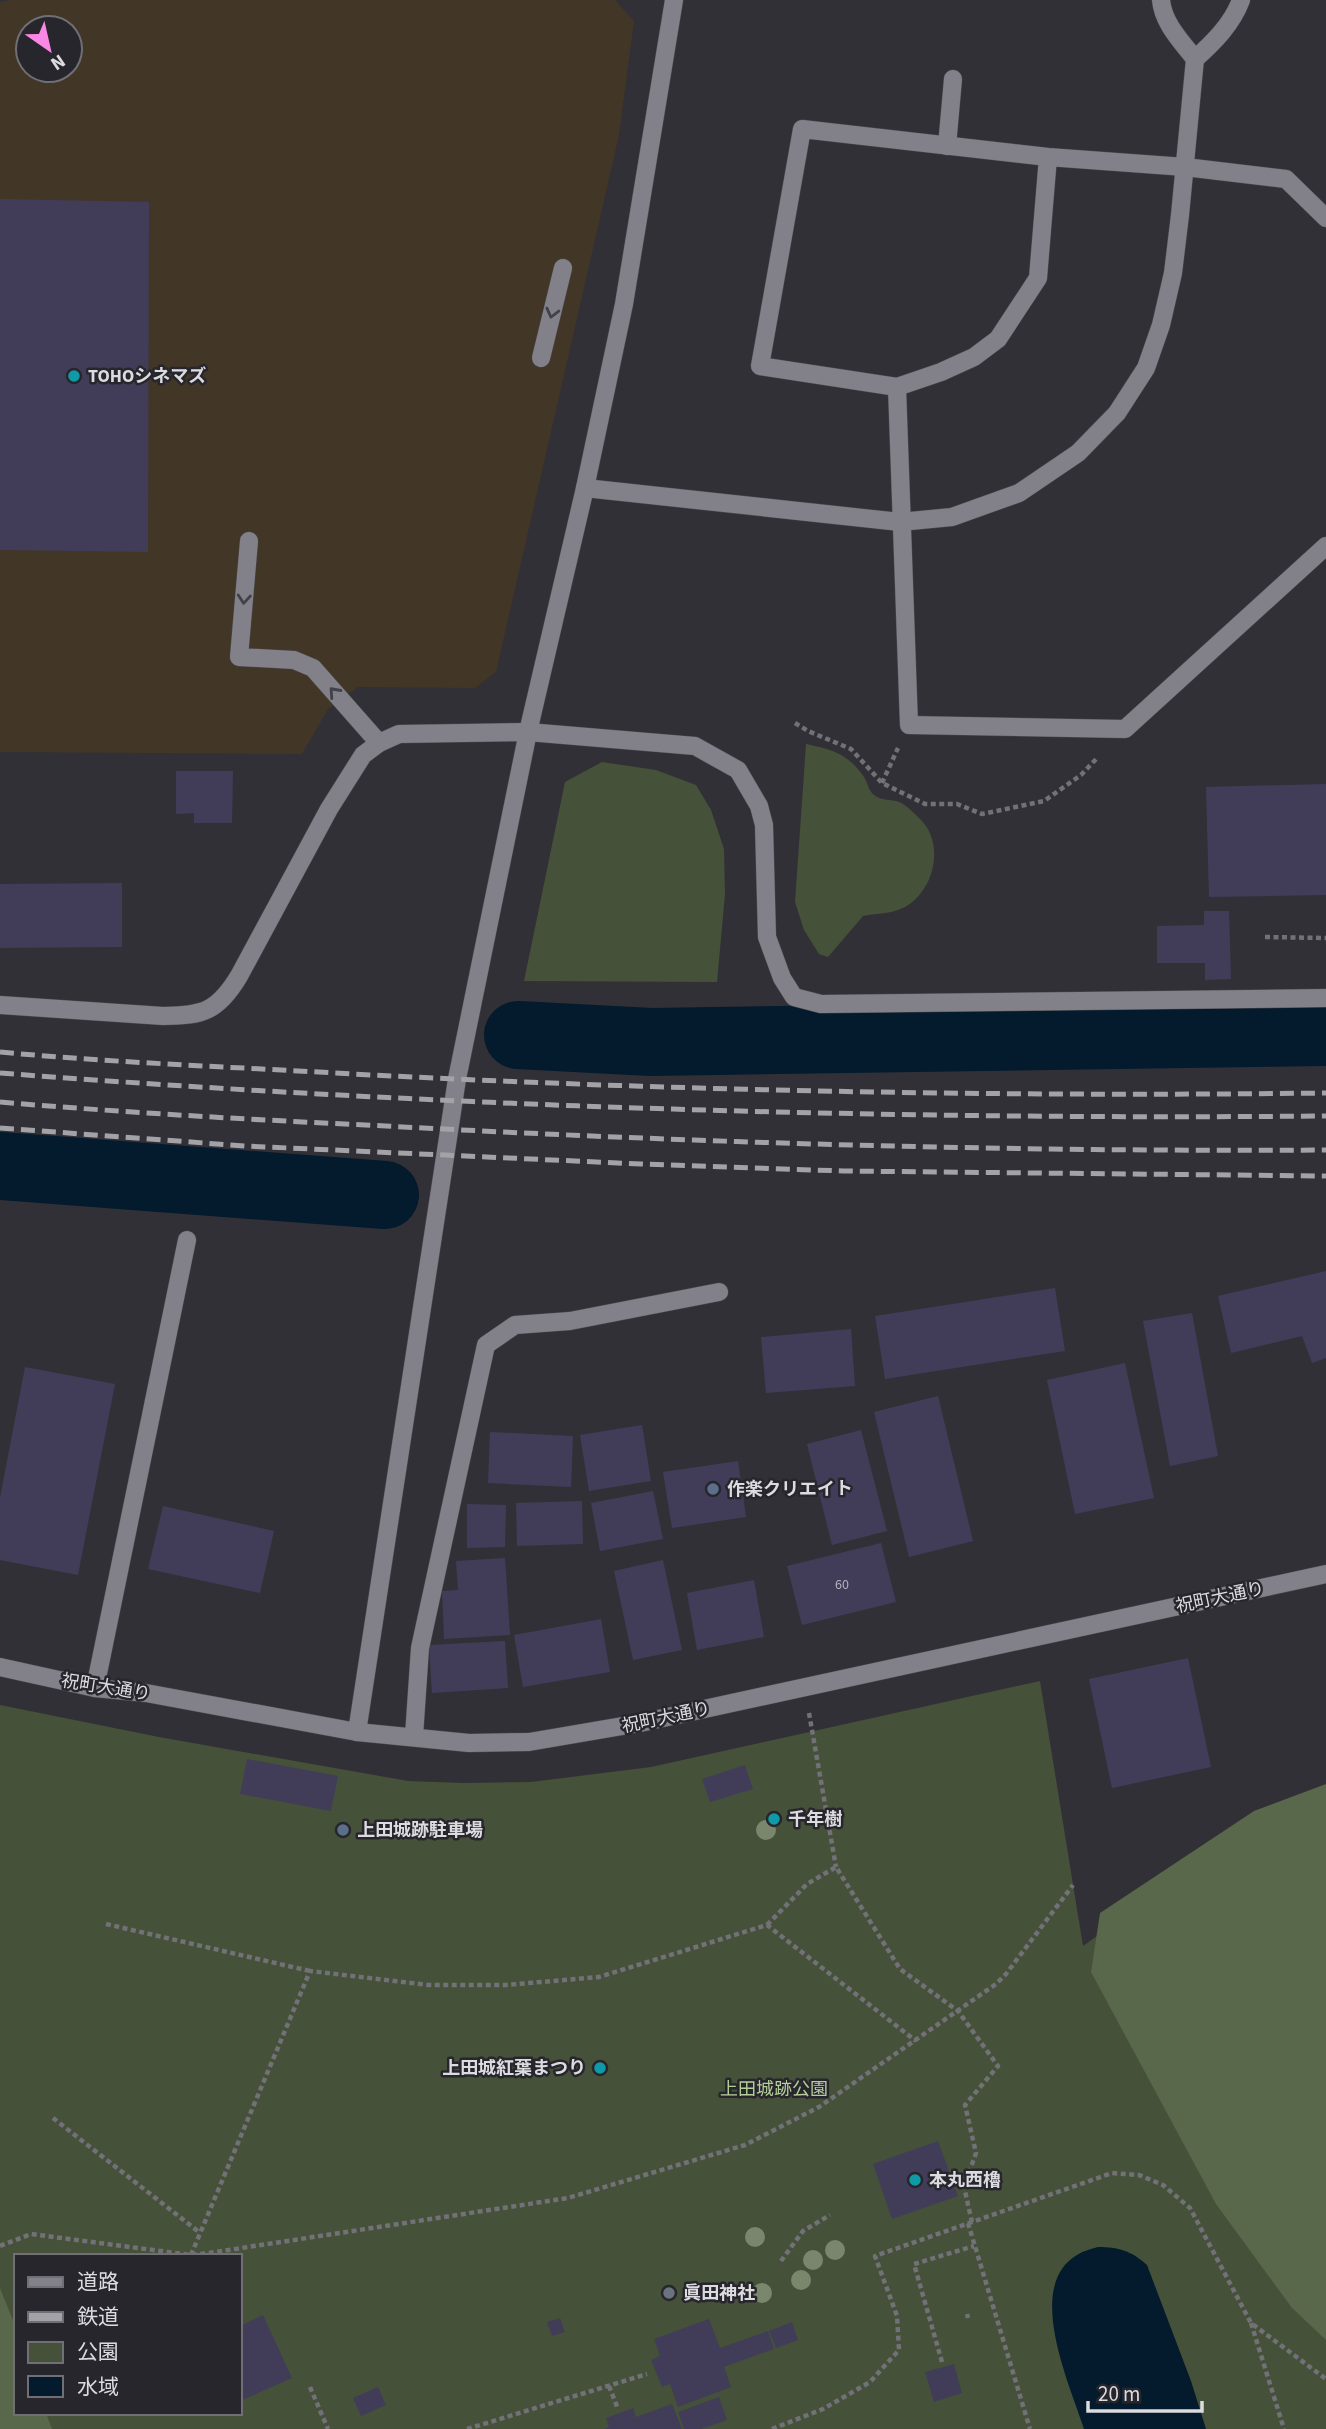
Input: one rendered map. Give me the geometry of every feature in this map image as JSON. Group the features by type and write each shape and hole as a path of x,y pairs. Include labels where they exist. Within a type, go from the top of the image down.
{"street":[{"path":"356,1732 457,1079 528,732 624,304 674,0"},
{"path":"1161,0 1162,10 1172,30 1195,59"},
{"path":"584,488 900,522 952,517 1019,493 1078,453 1117,413 1146,368 1161,325 1173,273 1195,59 1221,33 1236,13 1241,0"},
{"path":"947,146 953,79"},
{"path":"1048,158 1038,278 1021,308 998,339 974,357 897,387 760,366 802,129 1048,158 1185,167 1286,179 1326,218"},
{"path":"541,358 563,268"},
{"path":"897,387 909,725 1125,729 1326,546"},
{"path":"249,541 239,657 294,660 313,668 379,743"},
{"path":"0,1005 163,1016 188,1016 211,1010 227,995 239,976 328,809 363,755 379,743 399,734 528,732 695,746 738,770 760,806 764,825 767,937 782,978 794,997 821,1004 1326,998"},
{"path":"95,1688 187,1240"},
{"path":"414,1736 420,1648 486,1345 515,1325 570,1321 719,1292"},
{"name":"祝町大通り","path":"0,1668 95,1688 146,1693 356,1732 470,1743 528,1742 640,1723 1326,1574"}],"path":[{"path":"795,723 851,748 882,783 925,804 957,804 982,814 1044,801 1081,775 1125,729"},
{"path":"882,783 909,725"},
{"path":"1265,937 1326,938"},
{"path":"804,1687 836,1867 900,1969 958,2011 998,2066 965,2105 976,2153 964,2187 974,2245 1030,2429"},
{"path":"106,1924 310,1971 428,1985 506,1985 599,1977 767,1924 807,1884 836,1867"},
{"path":"198,2254 568,2198 745,2145 819,2107 958,2011 1006,1973 1073,1885"},
{"path":"767,1924 916,2041"},
{"path":"191,2254 310,1971"},
{"path":"53,2118 199,2232"},
{"path":"772,2429 823,2409 870,2382 899,2350 897,2316 876,2256 1112,2173 1139,2175 1163,2185 1191,2208 1251,2323 1284,2429"},
{"path":"780,2261 803,2231 830,2215"},
{"path":"0,2246 31,2234 183,2254"},
{"path":"942,2362 914,2264 974,2245"},
{"path":"1251,2323 1326,2379"},
{"path":"467,2429 647,2374"},
{"path":"609,2386 618,2409"},
{"path":"310,2387 328,2429"}],"shaded area":[{"path":"615,0 634,21 619,135 496,672 475,688 358,687 328,709 302,754 0,752 0,2"}],"green space":[{"path":"806,744 832,751 845,758 858,769 874,795 899,802 910,809 928,829 934,853 930,878 915,899 895,911 863,916 828,957 819,954 804,930 795,902"},
{"path":"602,762 656,770 696,785 711,810 724,849 725,894 717,982 524,981 565,782"},
{"name":"上田城跡公園","path":"1040,1681 1083,1946 1267,1815 1326,1795 1326,2429 0,2429 0,1705 159,1737 408,1781 531,1782 651,1767"},
{"path":"1326,1784 1326,2340 1292,2308 1216,2204 1091,1972 1100,1913 1254,1811"},
{"path":"0,2288 14,2323 14,2415 47,2415 52,2429 0,2429"}],"water":[{"path":"1098,2247 1124,2251 1147,2265 1191,2381 1206,2429 1084,2429 1062,2363 1052,2312 1054,2289 1062,2270 1077,2255"}],"building":[{"name":"TOHOシネマズ","path":"0,199 149,202 148,552 0,550"},
{"path":"176,771 233,771 232,823 194,823 194,813 176,814"},
{"path":"1326,784 1326,895 1209,897 1206,787"},
{"path":"122,883 122,947 0,948 0,884"},
{"path":"1204,911 1229,911 1231,979 1205,980 1205,963 1157,963 1157,926 1204,925"},
{"path":"1326,1271 1326,1358 1312,1363 1302,1336 1231,1353 1218,1296"},
{"path":"1055,1288 1065,1351 885,1379 875,1316"},
{"path":"1192,1313 1218,1456 1170,1466 1143,1321"},
{"path":"851,1329 855,1386 766,1393 761,1337"},
{"path":"1125,1363 1154,1498 1075,1514 1047,1380"},
{"path":"25,1367 115,1384 78,1575 0,1560 0,1498"},
{"path":"938,1396 973,1541 909,1557 874,1412"},
{"path":"642,1425 651,1481 589,1491 580,1435"},
{"path":"861,1430 887,1531 832,1545 807,1444"},
{"path":"490,1432 573,1436 571,1487 488,1483"},
{"path":"738,1461 746,1517 672,1528 663,1472"},
{"path":"653,1491 663,1539 600,1551 591,1503"},
{"path":"582,1501 583,1544 517,1546 516,1503"},
{"path":"467,1504 506,1505 505,1547 467,1548"},
{"path":"163,1506 274,1531 260,1593 148,1569"},
{"path":"881,1543 896,1602 802,1625 787,1566"},
{"path":"505,1558 510,1635 444,1639 442,1591 458,1590 456,1561"},
{"path":"663,1560 682,1650 633,1660 614,1571"},
{"path":"754,1580 764,1637 697,1650 687,1593"},
{"path":"601,1619 610,1672 523,1687 514,1635"},
{"path":"505,1641 508,1688 432,1693 429,1645"},
{"path":"1188,1658 1211,1767 1112,1788 1089,1679"},
{"path":"247,1759 338,1776 331,1811 240,1794"},
{"path":"745,1765 753,1789 710,1802 702,1779"},
{"name":"本丸西櫓","path":"938,2141 958,2196 892,2219 873,2164"},
{"path":"263,2315 292,2378 242,2400 242,2325"},
{"path":"560,2318 565,2332 552,2336 547,2322"},
{"name":"眞田神社","path":"709,2319 720,2348 768,2331 774,2349 724,2367 731,2387 678,2407 670,2384 662,2387 651,2360 660,2356 654,2339"},
{"path":"792,2322 798,2340 776,2348 769,2331"},
{"path":"954,2364 962,2393 934,2402 925,2372"},
{"path":"378,2387 386,2405 361,2416 353,2398"},
{"path":"719,2397 727,2420 701,2429 684,2429 678,2412"},
{"path":"672,2404 682,2429 604,2429 609,2427 606,2418 633,2408 636,2417"}],"waterway":[{"path":"518,1035 651,1042 1326,1032"},
{"path":"0,1166 385,1195"}],"railway":[{"path":"0,1052 353,1074 718,1089 1082,1094 1326,1093"},
{"path":"0,1073 331,1095 662,1109 994,1116 1326,1116"},
{"path":"0,1102 289,1121 738,1142 973,1148 1326,1150"},
{"path":"0,1128 245,1146 641,1164 843,1171 1326,1176"}],"place":[{"name":"TOHOシネマズ","path":"74,376"},
{"name":"作楽クリエイト","path":"713,1489"},
{"name":"千年樹","path":"774,1819"},
{"name":"上田城跡駐車場","path":"343,1830"},
{"name":"上田城紅葉まつり","path":"600,2068"},
{"name":"本丸西櫓","path":"915,2180"},
{"name":"眞田神社","path":"669,2293"}]}
